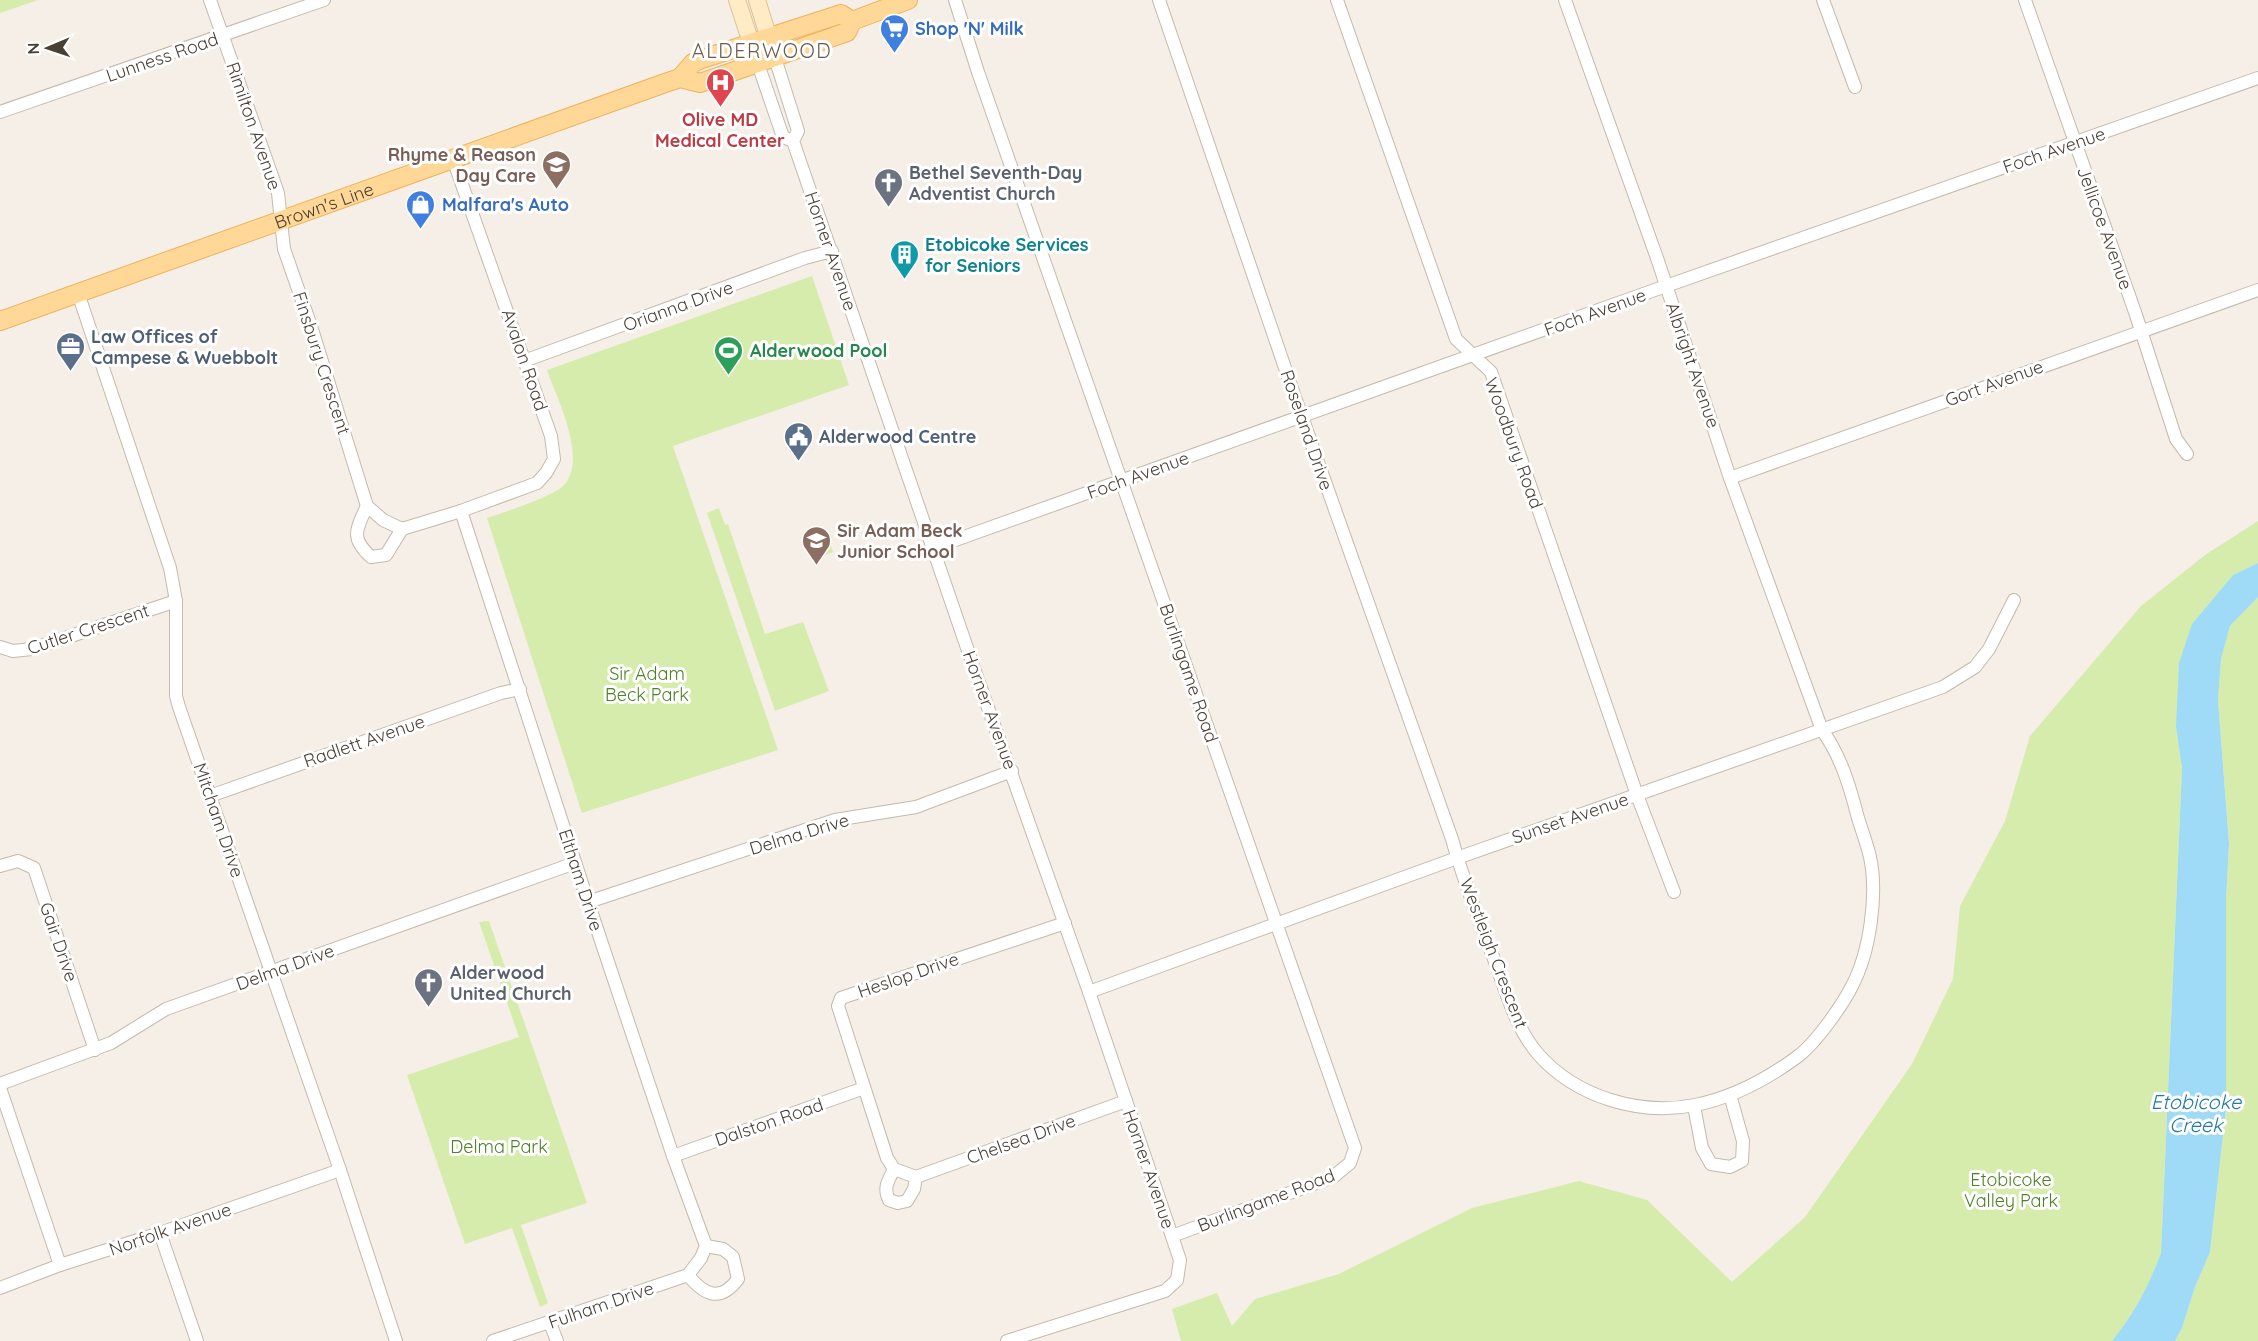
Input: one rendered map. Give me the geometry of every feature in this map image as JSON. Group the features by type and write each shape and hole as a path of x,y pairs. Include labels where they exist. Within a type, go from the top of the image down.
{"main road":[{"name":"Horner Avenue","path":"737,0 760,40 767,61"},
{"name":"Horner Avenue","path":"757,0 760,40"},
{"name":"Brown's Line","path":"680,78 700,83 767,61 847,32 852,21 908,0"},
{"name":"Brown's Line","path":"0,321 680,78 693,63 841,15 852,21"}],"street":[{"name":"Rimilton Avenue","path":"210,0 278,193 282,219"},
{"name":"Lunness Road","path":"0,112 324,0"},
{"name":"Burlingame Road","path":"955,0 978,72 1355,1148 1350,1163 1333,1178 1172,1236"},
{"name":"Roseland Drive","path":"1159,0 1457,858"},
{"name":"Woodbury Road","path":"1338,0 1456,339 1491,372 1674,892"},
{"name":"Albright Avenue","path":"1565,0 1666,286 1730,478 1822,730"},
{"path":"1823,0 1855,87"},
{"name":"Jellicoe Avenue","path":"2025,0 2141,331 2176,439 2187,454"},
{"name":"Horner Avenue","path":"767,61 783,137 793,141"},
{"name":"Horner Avenue","path":"767,61 798,131 793,141 1180,1260 1177,1280 1170,1288 1159,1294 1007,1341"},
{"name":"Foch Avenue","path":"933,548 1666,286 2258,78"},
{"name":"Avalon Road","path":"453,159 551,436 554,454 551,464 537,483 461,511"},
{"name":"Finsbury Crescent","path":"282,219 284,249 311,326 367,506"},
{"name":"Orianna Drive","path":"524,361 805,258 832,251"},
{"name":"Gort Avenue","path":"1730,478 2258,290"},
{"name":"Mitcham Drive","path":"78,293 170,568 176,601 176,696 340,1170 396,1341"},
{"path":"402,529 383,520 367,506 356,531 359,546 371,557 386,555 402,529 461,511"},
{"name":"Eltham Drive","path":"461,511 575,863 673,1156 706,1246"},
{"name":"Sunset Avenue","path":"1089,992 1457,858 1916,698 1963,676 1975,667 1989,649 2014,600"},
{"name":"Cutler Crescent","path":"0,647 13,651 32,649 176,601"},
{"name":"Radlett Avenue","path":"210,796 501,693 520,689"},
{"name":"Westleigh Crescent","path":"1457,858 1519,1025 1537,1053 1559,1074 1591,1093 1628,1106 1694,1106 1730,1095 1767,1077 1799,1056 1831,1019 1853,985 1864,952 1872,918 1870,859 1854,802 1834,747 1822,730"},
{"name":"Delma Drive","path":"588,902 835,820 916,807 1012,771"},
{"name":"Gair Drive","path":"0,866 18,861 33,868 95,1050"},
{"name":"Delma Drive","path":"0,1086 111,1043 166,1009 575,863"},
{"name":"Heslop Drive","path":"864,1088 838,1006 841,998 1065,923"},
{"path":"0,1086 60,1265"},
{"path":"864,1088 887,1158 894,1169 916,1177 914,1189 908,1201 898,1203 889,1200 885,1192 894,1169"},
{"name":"Dalston Road","path":"673,1156 864,1088"},
{"path":"1694,1106 1702,1148 1711,1164 1730,1167 1742,1161 1743,1141 1730,1095"},
{"name":"Chelsea Drive","path":"916,1177 1126,1101"},
{"name":"Norfolk Avenue","path":"0,1288 60,1265 160,1233 340,1170"},
{"path":"160,1233 198,1341"},
{"path":"706,1246 723,1249 733,1257 738,1279 730,1290 714,1295 699,1289 688,1275 701,1258 706,1246"},
{"name":"Fulham Drive","path":"494,1341 688,1275"},
{"path":"550,1323 557,1341"}],"green space":[{"path":"0,0 38,0 0,13"},
{"name":"Sir Adam Beck Park","path":"812,276 849,385 673,446 778,750 582,813 487,518 528,504 558,490 571,473 572,444 547,370"},
{"path":"719,508 725,525 728,524 765,634 803,622 829,691 775,711 707,513"},
{"name":"Etobicoke Valley Park","path":"2258,521 2258,563 2233,575 2192,624 2176,727 2182,768 2161,1253 2141,1299 2112,1341 1181,1341 1172,1309 1217,1293 1232,1326 1255,1299 1339,1274 1472,1208 1579,1181 1647,1200 1732,1282 1805,1217 1912,1064 1953,979 1960,906 2005,821 2030,736 2141,606 2205,555"},
{"path":"826,532 833,552 812,560 805,540"},
{"path":"2258,597 2258,1341 2175,1341 2210,1252 2226,1108 2226,901 2229,844 2218,700 2221,658 2230,626"},
{"name":"Delma Park","path":"489,921 587,1203 521,1225 548,1303 540,1307 512,1228 465,1244 407,1075 519,1037 479,922"}],"water":[{"name":"Etobicoke Creek","path":"2258,563 2258,597 2230,626 2221,659 2218,700 2229,844 2226,901 2226,1108 2210,1252 2175,1341 2112,1341 2140,1299 2161,1253 2182,768 2176,727 2179,663 2192,624 2233,575"}],"place":[{"name":"Shop 'N' Milk","path":"894,54"},
{"name":"Olive MD Medical Center","path":"720,108"},
{"name":"Rhyme & Reason Day Care","path":"557,190"},
{"name":"Bethel Seventh-Day Adventist Church","path":"888,208"},
{"name":"Malfara's Auto","path":"421,230"},
{"name":"Etobicoke Services for Seniors","path":"904,280"},
{"name":"Law Offices of Campese & Wuebbolt","path":"70,372"},
{"name":"Alderwood Pool","path":"729,376"},
{"name":"Alderwood Centre","path":"798,462"},
{"name":"Sir Adam Beck Junior School","path":"816,566"},
{"name":"Alderwood United Church","path":"429,1008"}],"district":[{"name":"ALDERWOOD","path":"762,50"}]}
